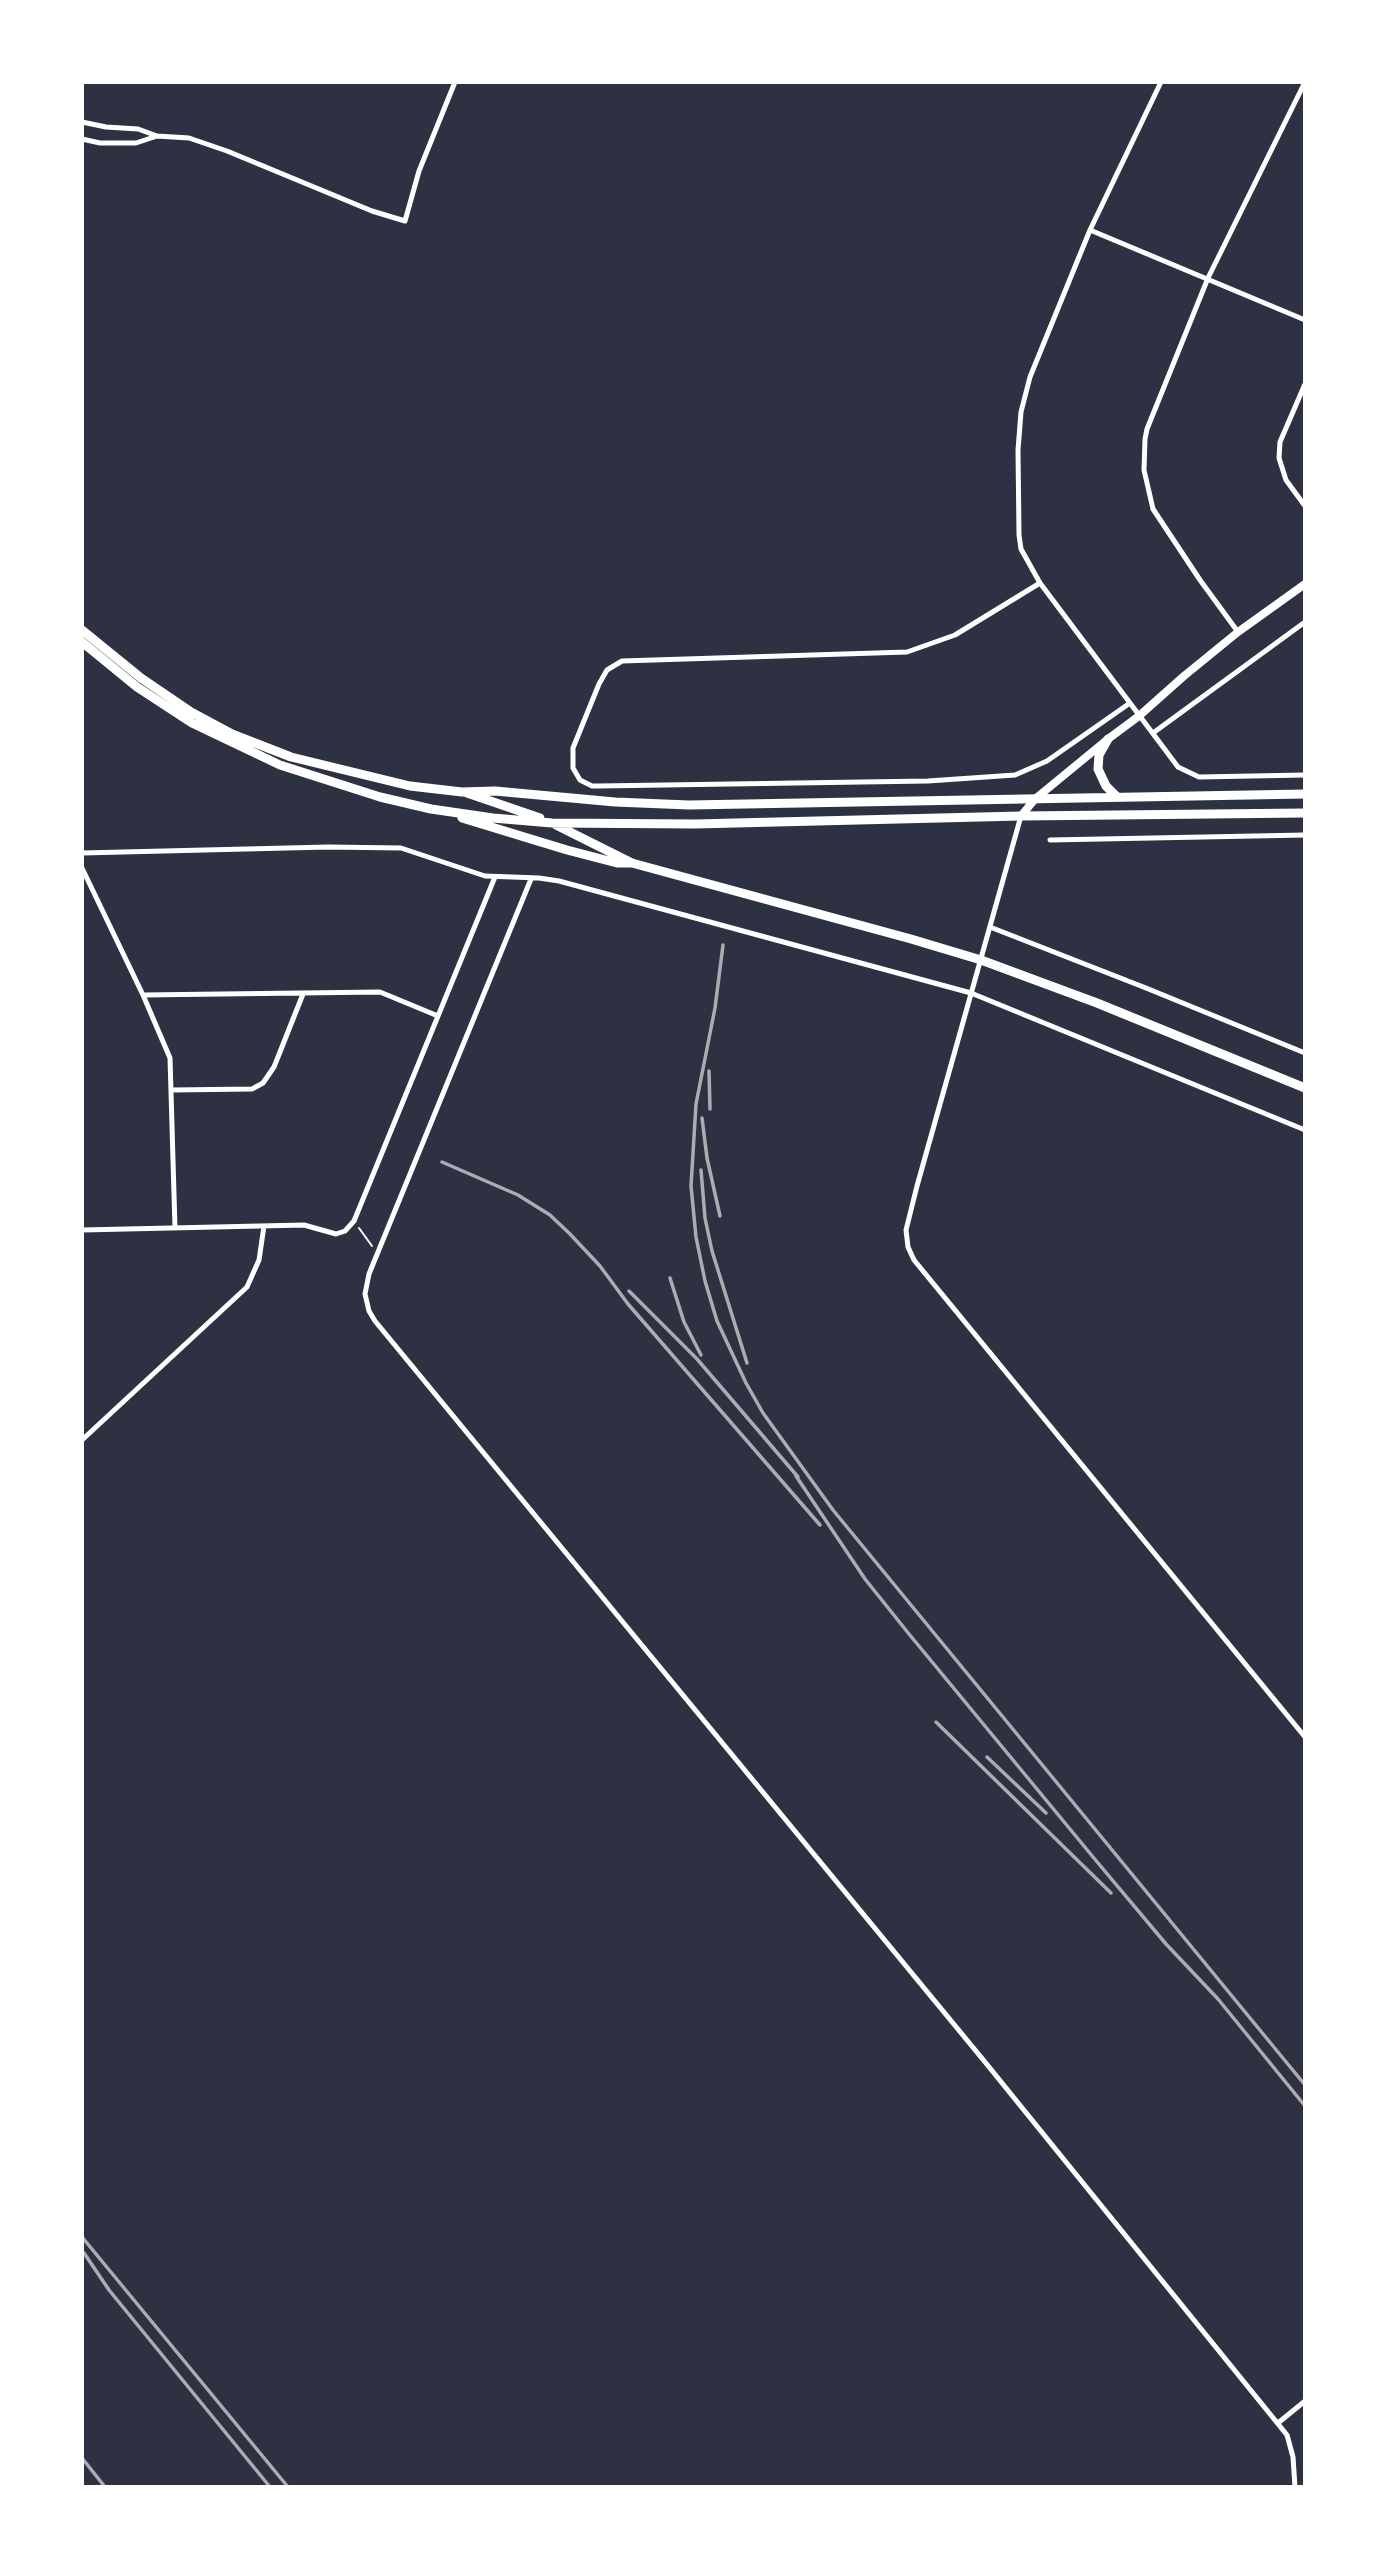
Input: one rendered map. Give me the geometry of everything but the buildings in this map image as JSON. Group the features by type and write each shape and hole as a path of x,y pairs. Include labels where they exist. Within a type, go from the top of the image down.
{"main road":[{"path":"1021,816 1035,799 1108,738 1139,716 1238,632 1305,583"},
{"path":"82,630 150,685 191,712 232,734 291,757 372,779 410,786 462,792 495,791 615,802 689,805 1305,794"},
{"path":"82,642 137,687 192,723 280,765 334,784 431,809 567,850 617,863 632,863"},
{"path":"1108,738 1099,755 1098,769 1106,786 1116,797"},
{"path":"462,792 552,823 632,863 981,960 1097,1003 1305,1088"},
{"path":"431,809 552,823 1305,813"}],"street":[{"path":"82,122 138,129 157,136 188,138 372,211 405,221 419,171 455,82"},
{"path":"1161,82 1090,230 1030,377 1021,412 1018,450 1019,535 1026,561 1040,583 1178,767 1199,777 1305,775"},
{"path":"1238,632 1161,523 1150,500 1144,470 1147,429 1208,278 1305,82"},
{"path":"82,139 100,143 136,143 157,136"},
{"path":"1090,230 1305,320"},
{"path":"1305,384 1280,442 1279,458 1286,480 1305,506"},
{"path":"1040,583 955,635 907,652 622,661 607,670 603,676 573,748 571,760 576,775 586,784 599,786 928,781 1014,775 1047,761 1130,703"},
{"path":"1153,733 1305,622"},
{"path":"1021,816 908,1222 906,1239 910,1255 1305,1738"},
{"path":"1050,840 1305,835"},
{"path":"82,853 328,847 401,848 420,852 475,874 559,881 971,993 1305,1130"},
{"path":"82,868 144,995 170,1058 175,1228"},
{"path":"82,1230 304,1225 339,1234 345,1231 354,1221 495,877"},
{"path":"531,879 369,1274 365,1294 369,1311 374,1321 985,2062 1278,2423 1292,2445 1295,2487"},
{"path":"989,927 1305,1054"},
{"path":"144,995 380,992 438,1016"},
{"path":"172,1090 252,1089 263,1083 274,1067 303,994"},
{"path":"82,1440 247,1287 259,1259 264,1226"},
{"path":"1278,2423 1305,2400"}],"path":[{"path":"354,1221 377,1254"}],"railway":[{"path":"723,945 715,1008 696,1104 691,1186 696,1237 705,1281 717,1321 746,1383 763,1413 833,1510 1305,2085"},
{"path":"709,1071 710,1109"},
{"path":"702,1118 707,1158 720,1216"},
{"path":"442,1162 518,1195 550,1215 570,1234 820,1525"},
{"path":"701,1170 705,1218 712,1251 747,1363"},
{"path":"670,1278 684,1322 701,1355"},
{"path":"629,1291 697,1359 798,1477"},
{"path":"796,1476 865,1579 909,1634 1098,1863 1166,1944 1218,1999 1305,2106"},
{"path":"936,1722 1111,1893"},
{"path":"987,1757 1046,1813"},
{"path":"82,2237 288,2487"},
{"path":"84,2253 109,2290 270,2487"},
{"path":"82,2458 105,2487"}]}
